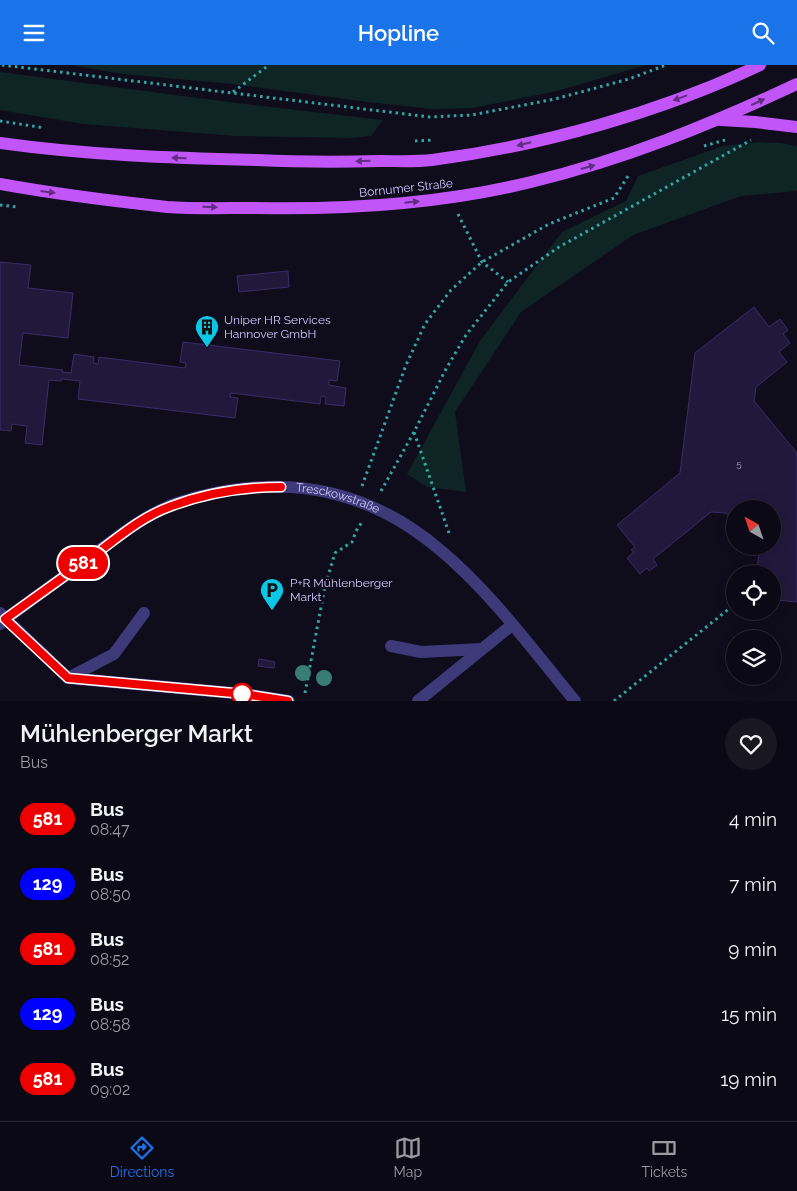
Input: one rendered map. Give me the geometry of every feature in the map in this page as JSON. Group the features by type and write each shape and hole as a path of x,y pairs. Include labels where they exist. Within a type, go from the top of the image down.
{"main road":[{"path":"726,81 741,65"},
{"name":"Bornumer Straße","path":"0,143 40,149 180,158 316,162 430,160 519,146 655,107 726,81 760,65"},
{"name":"Bornumer Straße","path":"0,184 169,207 287,209 364,207 480,193 597,165 664,142 719,120 797,84"},
{"path":"719,120 797,127"}],"street":[{"name":"Tresckowstraße","path":"2,619 132,527 167,507 205,495 250,487 296,487 333,493 357,501 404,524 439,549 462,569 512,625 575,701"},
{"path":"68,678 114,654 144,613"},
{"path":"2,619 68,678 244,694 289,701"},
{"path":"418,701 512,625"},
{"path":"391,646 421,652 482,649"}],"path":[{"path":"2,65 430,117 472,115 555,99 629,79 666,65"},
{"path":"233,93 268,65"},
{"path":"0,121 54,130"},
{"path":"372,508 466,335 508,281 559,247 757,136"},
{"path":"408,142 436,139"},
{"path":"357,501 406,365 425,324 451,290 482,262 549,224 614,198 630,173"},
{"path":"458,214 482,262 508,281"},
{"path":"414,433 462,569"},
{"path":"304,701 325,586 335,553 352,541 356,531"},
{"path":"614,701 726,611"}],"green space":[{"path":"70,65 646,65 557,91 473,108 432,109 232,84 123,74"},
{"path":"0,72 383,120 371,136 350,138 235,136 84,124 0,110"},
{"path":"759,142 797,146 797,191 741,196 633,235 521,312 455,412 466,492 427,487 407,474 480,341 562,232 626,201 638,176 723,146"}],"building":[{"name":"Uniper HR Services Hannover GmbH","path":"0,262 31,265 28,288 73,293 68,338 23,333 19,365 63,370 62,372 71,373 74,354 94,357 93,363 98,364 99,357 185,368 186,363 180,362 183,342 340,361 337,381 329,380 329,385 346,388 344,406 325,404 326,397 321,396 320,404 231,393 230,397 238,398 235,418 78,399 80,381 49,380 42,445 25,443 27,426 12,424 11,431 0,430"},
{"path":"288,271 289,287 239,292 237,276"},
{"path":"754,307 769,327 780,319 788,330 783,334 790,343 779,352 787,362 756,387 754,401 797,453 797,602 781,600 781,565 757,565 759,555 781,555 781,500 726,500 726,513 711,512 653,559 657,565 649,571 647,568 640,574 627,558 634,552 631,550 635,547 617,525 680,473 695,353"},
{"path":"259,659 275,662 274,668 258,666"}],"bus line":[{"name":"581","path":"281,487 250,487 220,492 167,507 132,527 5,619 68,678 244,694 288,701"}],"place":[{"name":"Uniper HR Services Hannover GmbH","path":"207,348"},
{"name":"P+R Mühlenberger Markt","path":"272,611"}]}
